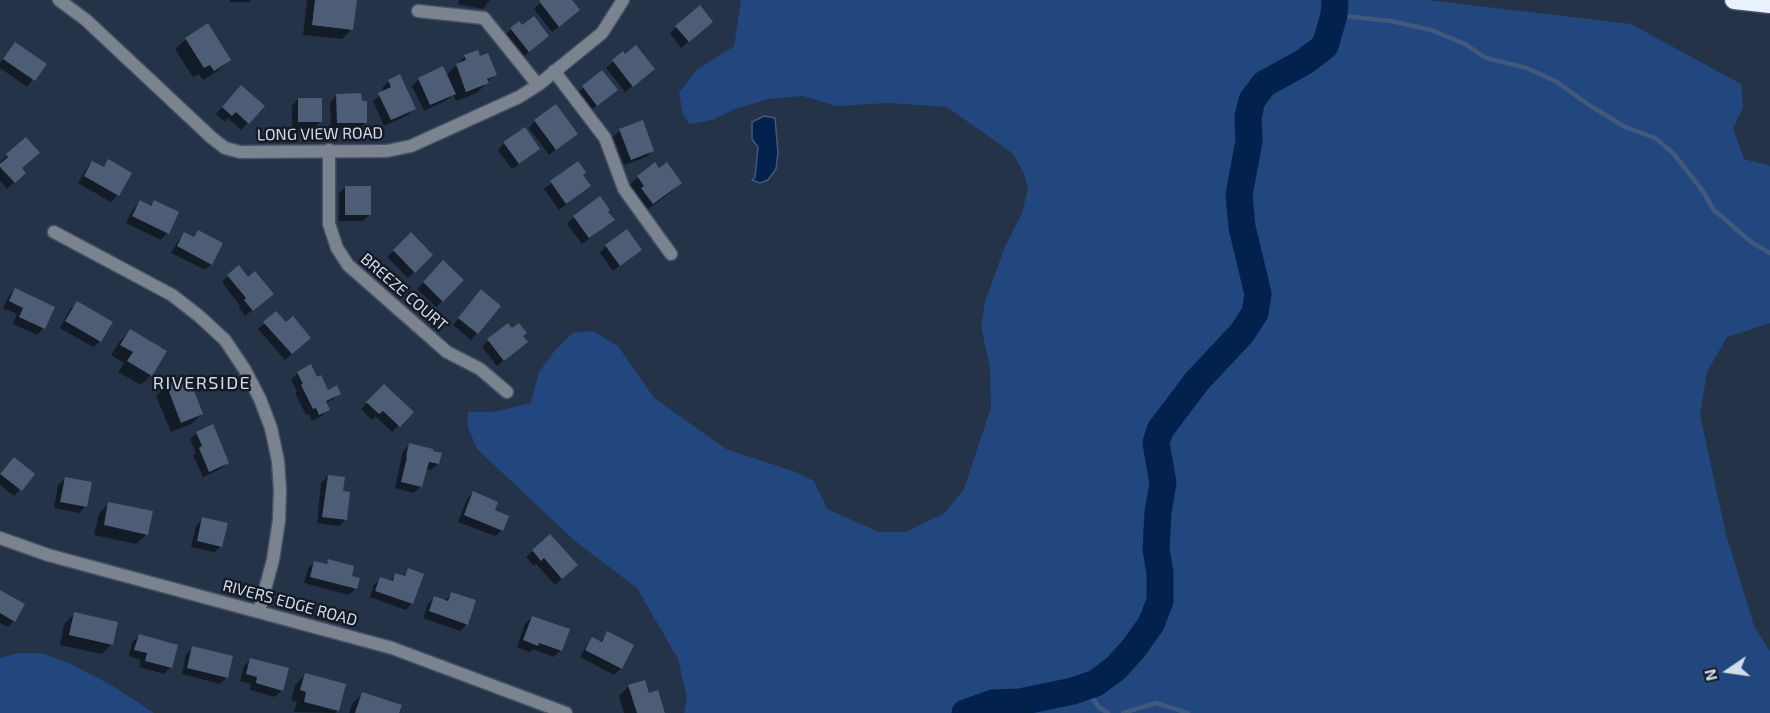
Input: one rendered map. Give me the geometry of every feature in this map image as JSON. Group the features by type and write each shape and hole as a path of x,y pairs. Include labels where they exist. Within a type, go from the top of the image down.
{"highway":[{"path":"1734,0 1770,4"}],"street":[{"name":"LONG VIEW ROAD","path":"59,0 86,20 225,148 240,152 387,150 411,146 519,97 538,85 602,33 623,0"},
{"path":"418,11 484,18 538,85"},
{"path":"554,71 605,138 624,189 670,254"},
{"name":"BREEZE COURT","path":"329,150 329,224 337,248 348,264 447,352 480,369 507,392"},
{"path":"54,232 172,295 225,340 245,370 260,399 271,428 278,461 280,490 279,520 273,560 259,611"},
{"name":"RIVERS EDGE ROAD","path":"0,538 48,555 392,648 566,713"}],"shaded area":[{"path":"741,0 1427,0 1631,24 1741,84 1743,107 1733,128 1744,159 1770,166 1770,323 1727,337 1707,372 1700,415 1726,534 1754,626 1770,651 1770,713 684,713 687,698 678,659 637,588 575,541 477,449 467,425 468,412 493,412 531,403 539,372 556,349 573,333 593,331 618,346 654,398 726,449 793,471 814,481 827,509 879,532 906,532 945,513 964,489 991,407 990,368 981,326 985,302 1004,249 1022,213 1028,189 1024,173 1012,153 947,107 889,103 836,106 803,96 769,99 735,109 712,120 689,124 683,114 679,93 696,70 734,46"},
{"path":"764,116 775,118 778,153 776,169 768,180 760,183 752,180 755,177 758,147 752,139 752,122"},
{"path":"18,653 41,653 68,663 113,686 154,713 0,713 0,658"}],"building":[{"path":"315,0 357,0 353,30 312,25"},
{"path":"572,0 580,10 559,27 539,1"},
{"path":"700,5 713,22 689,42 675,26"},
{"path":"534,16 549,36 529,52 510,28 519,21 522,25"},
{"path":"208,23 231,60 214,71 210,65 204,68 185,38"},
{"path":"15,42 47,64 35,81 3,59"},
{"path":"636,45 655,69 633,87 612,60 623,51 625,54"},
{"path":"478,50 480,56 488,53 497,75 487,79 489,83 466,92 456,64 466,60 464,55"},
{"path":"443,66 456,94 430,105 418,78"},
{"path":"602,70 618,90 597,106 582,86"},
{"path":"400,74 416,109 391,120 378,93 391,87 388,80"},
{"path":"241,85 265,106 249,124 236,112 232,116 222,107"},
{"path":"361,93 362,101 367,101 367,123 337,123 336,94"},
{"path":"298,98 322,98 322,122 298,122"},
{"path":"556,104 578,134 556,150 534,120"},
{"path":"643,120 654,151 631,160 619,129"},
{"path":"525,127 540,149 519,164 503,142"},
{"path":"26,137 40,153 22,168 26,173 15,183 0,167 0,164 8,157 6,154"},
{"path":"108,159 132,173 119,196 84,176 92,161 104,167"},
{"path":"578,161 586,172 583,175 591,186 566,204 550,181"},
{"path":"655,162 659,168 667,162 682,183 653,204 641,188 644,186 637,176"},
{"path":"345,186 371,186 371,215 345,215"},
{"path":"600,196 615,220 589,238 573,216"},
{"path":"140,200 151,206 154,200 179,212 169,234 132,216"},
{"path":"627,229 642,250 620,266 605,245"},
{"path":"198,230 223,243 212,265 177,246 184,232 194,237"},
{"path":"411,232 433,255 415,273 393,250"},
{"path":"443,260 464,280 443,302 423,282"},
{"path":"239,265 248,277 255,271 274,294 253,311 244,300 246,298 227,275"},
{"path":"15,288 55,307 45,329 19,317 23,308 9,301"},
{"path":"481,289 501,306 478,334 458,318"},
{"path":"77,301 113,322 101,342 65,321"},
{"path":"276,311 286,322 293,316 311,338 292,354 263,322"},
{"path":"508,323 512,328 519,323 527,333 523,336 528,342 504,361 487,339"},
{"path":"130,329 167,351 152,376 127,361 133,352 120,345"},
{"path":"311,364 317,377 321,375 328,390 337,385 341,394 326,401 330,410 319,415 316,408 313,409 297,372"},
{"path":"188,375 203,414 181,423 166,384"},
{"path":"384,384 414,412 400,427 383,411 379,414 366,402"},
{"path":"213,424 229,463 209,472 199,448 202,446 196,432"},
{"path":"409,443 442,453 439,464 429,462 422,487 401,482"},
{"path":"14,457 35,474 22,491 0,474"},
{"path":"328,475 345,477 343,491 350,492 347,520 322,517"},
{"path":"65,477 92,482 87,507 60,502"},
{"path":"473,491 498,502 495,510 509,516 503,531 464,515"},
{"path":"108,502 153,511 148,535 104,525"},
{"path":"202,517 228,523 222,547 197,541"},
{"path":"550,534 578,565 562,579 544,558 541,561 532,550"},
{"path":"328,559 354,566 352,576 360,578 357,589 310,577 314,561 327,564"},
{"path":"408,568 424,574 413,604 375,591 380,577 393,581 395,573 405,576"},
{"path":"0,590 25,604 15,622 0,613"},
{"path":"451,592 476,600 468,625 429,611 434,596 448,601"},
{"path":"74,612 118,622 113,645 69,635"},
{"path":"532,616 570,629 562,651 523,640"},
{"path":"607,631 634,645 622,669 585,650 592,637 602,642"},
{"path":"139,634 178,645 172,668 145,661 147,653 134,650"},
{"path":"192,646 233,656 228,678 187,668"},
{"path":"250,658 289,668 283,691 256,683 257,677 246,674"},
{"path":"305,673 346,684 339,711 304,702 306,692 300,690"},
{"path":"645,680 649,693 658,690 665,713 637,713 628,685"},
{"path":"362,692 402,705 399,713 355,713"}],"waterway":[{"path":"965,713 993,703 1020,702 1073,691 1096,683 1116,668 1151,624 1160,601 1160,573 1156,549 1158,512 1163,483 1156,443 1160,430 1197,381 1242,333 1255,313 1258,294 1242,227 1239,195 1249,141 1248,117 1252,100 1264,84 1304,62 1325,46 1334,15 1335,0"},
{"path":"1334,15 1391,21 1431,30 1465,44 1486,58 1527,68 1557,82 1625,127 1655,138 1673,153 1702,190 1714,210 1751,242 1770,253"},
{"path":"1083,687 1100,708 1108,713"},
{"path":"1123,713 1156,703 1188,713"}],"district":[{"name":"RIVERSIDE","path":"202,383"}]}
